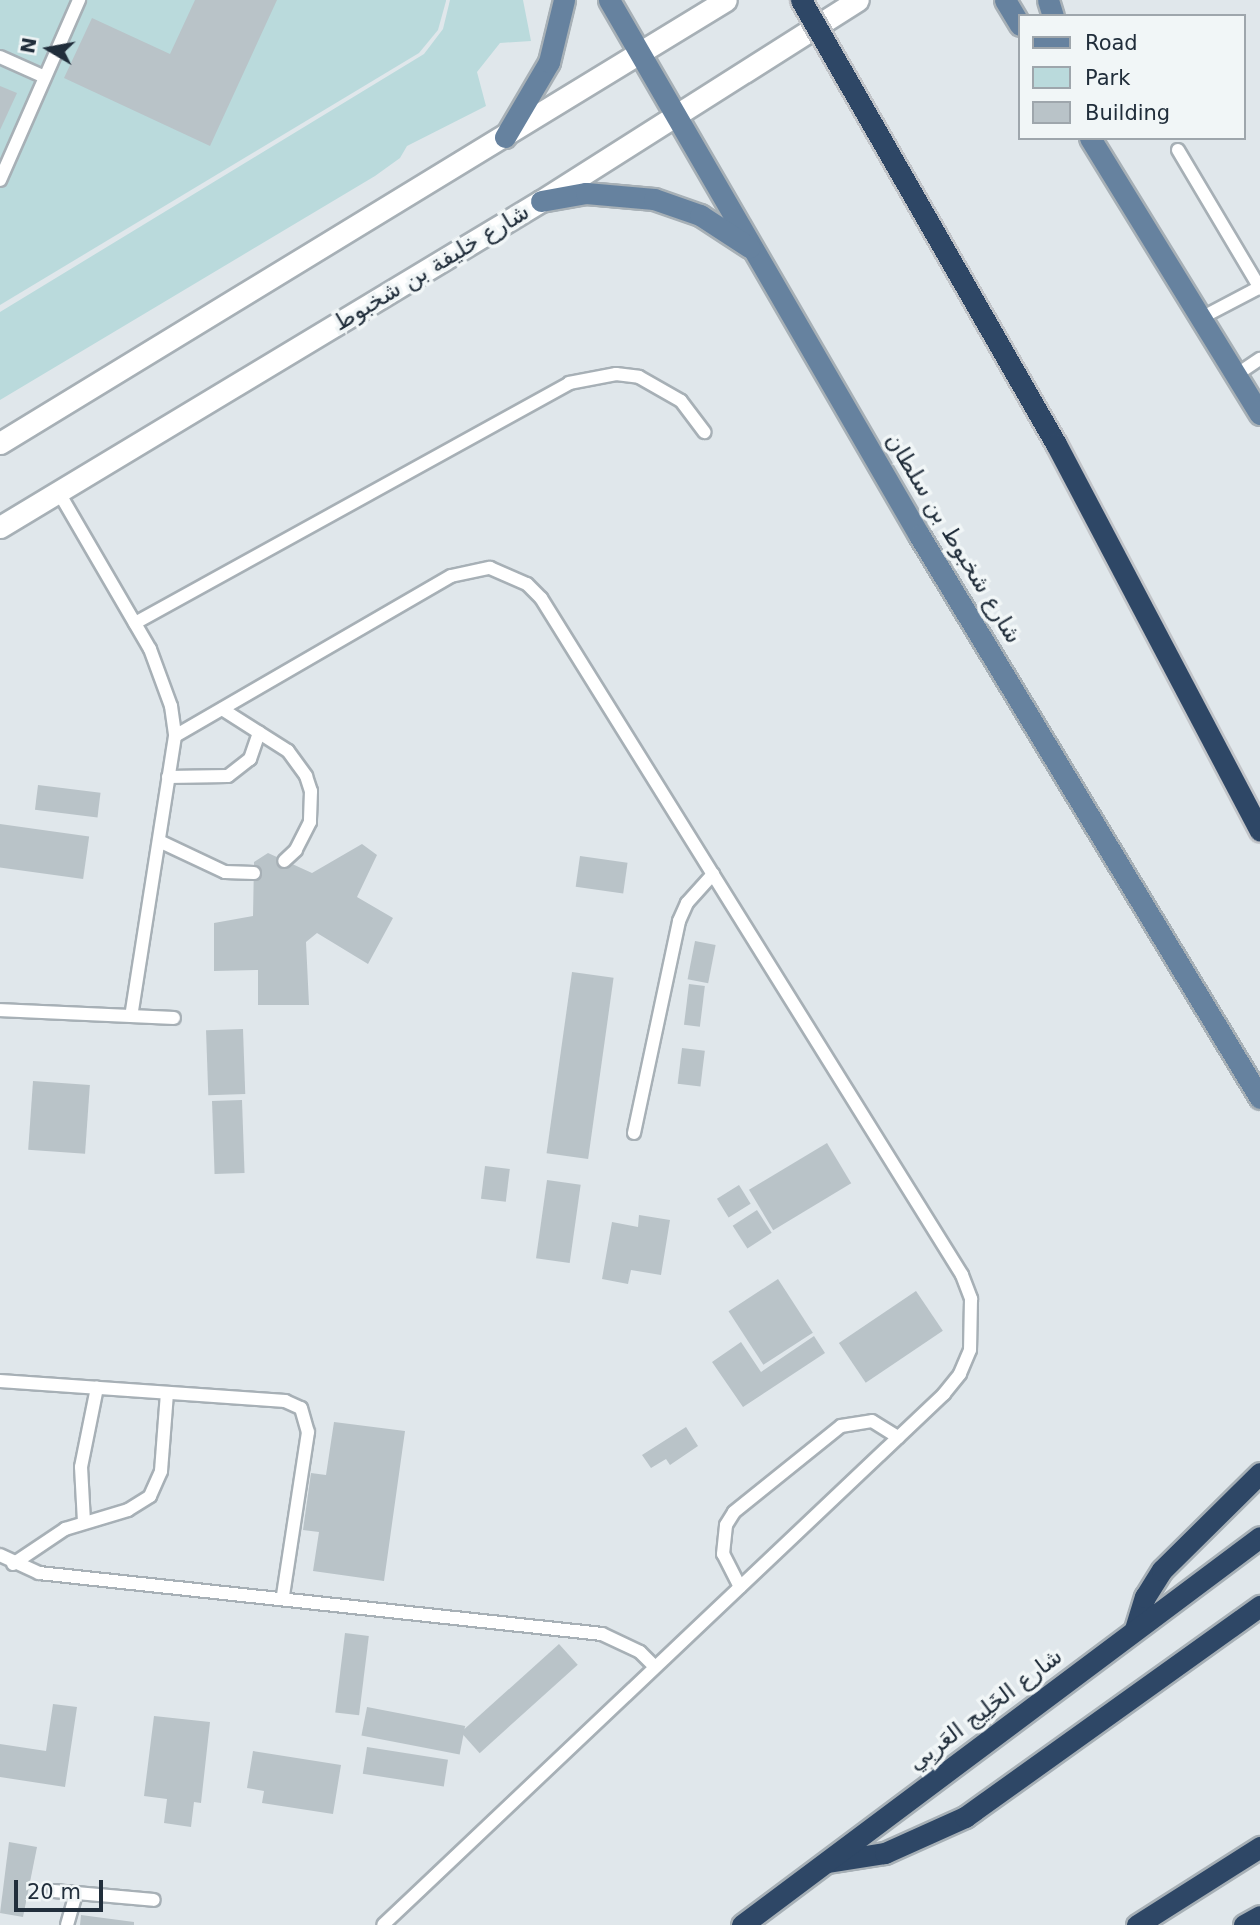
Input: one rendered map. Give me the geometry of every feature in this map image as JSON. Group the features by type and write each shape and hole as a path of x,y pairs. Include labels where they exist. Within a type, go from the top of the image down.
{"highway":[{"path":"800,0 1056,444 1260,831"},
{"path":"1135,1629 1144,1597 1162,1570 1260,1473"},
{"name":"شارع الخَلِيج العَربِي","path":"742,1925 1260,1537"},
{"path":"827,1862 885,1853 965,1817 1260,1606"},
{"path":"1137,1925 1260,1847"},
{"path":"1244,1925 1260,1916"}],"main road":[{"path":"505,137 549,62 564,0"},
{"name":"شارع شخبوط بن سلطان","path":"609,0 759,255 919,536 1260,1098"},
{"path":"0,443 726,0"},
{"name":"شارع خليفة بن شخبوط","path":"0,527 541,201 858,0"},
{"path":"1005,0 1018,22"},
{"path":"1092,141 1260,414"},
{"path":"541,201 586,193 654,199 721,226 759,255"}],"lane":[{"path":"0,180 79,0"},
{"path":"0,57 45,78"},
{"path":"1178,150 1260,287 1200,318"},
{"path":"1236,375 1260,359"},
{"path":"135,623 569,383 616,374 639,377 681,401 704,432"},
{"path":"58,491 135,623 162,677 174,736 131,1016"},
{"path":"174,736 451,576 491,568 510,573 541,598 962,1275 971,1299 974,1325 960,1374 898,1437 383,1925"},
{"path":"222,709 298,762 311,791 312,814 305,837 284,861"},
{"path":"168,777 228,776 250,759 259,733"},
{"path":"159,841 225,872 254,873"},
{"path":"634,1133 678,921 687,903 713,874"},
{"path":"0,1010 174,1018"},
{"path":"0,1381 285,1401 306,1415 308,1432 283,1596"},
{"path":"84,1522 81,1468 97,1388"},
{"path":"13,1564 46,1539 84,1522 140,1505 158,1484 167,1393"},
{"path":"740,1587 723,1554 724,1532 734,1512 841,1426 872,1421 898,1437"},
{"path":"0,1555 13,1564 39,1573 283,1596 602,1634 640,1652 655,1667"},
{"path":"54,1891 154,1900"},
{"path":"67,1925 76,1893"}],"green space":[{"path":"0,0 446,1 438,30 419,53 0,305"},
{"path":"450,0 523,0 531,41 500,43 477,72 486,106 407,146 400,158 375,176 0,400 0,312 424,54 443,29"}],"building":[{"path":"195,0 277,0 210,146 64,78 92,18 170,54"},
{"path":"0,86 17,93 0,130"},
{"path":"38,785 101,793 97,817 35,810"},
{"path":"0,824 89,837 83,879 0,867"},
{"path":"362,844 377,855 357,897 393,918 368,964 317,933 306,942 309,1005 258,1005 258,970 214,971 214,923 253,916 254,862 268,853 312,873"},
{"path":"580,856 628,863 623,893 576,887"},
{"path":"695,941 716,945 708,983 688,979"},
{"path":"572,972 614,978 588,1159 547,1153"},
{"path":"689,984 705,986 700,1027 684,1025"},
{"path":"243,1029 245,1094 208,1095 206,1030"},
{"path":"682,1048 705,1051 700,1087 678,1084"},
{"path":"33,1081 90,1085 85,1154 28,1150"},
{"path":"242,1100 245,1173 215,1174 212,1101"},
{"path":"827,1143 851,1183 773,1230 749,1190"},
{"path":"485,1166 510,1169 506,1202 481,1199"},
{"path":"547,1180 581,1185 570,1263 536,1258"},
{"path":"739,1185 751,1204 729,1217 717,1199"},
{"path":"757,1210 772,1233 747,1248 733,1226"},
{"path":"639,1215 670,1220 661,1275 631,1270 628,1284 602,1279 612,1222 638,1227"},
{"path":"778,1279 813,1333 763,1365 729,1311"},
{"path":"916,1291 943,1331 866,1383 839,1343"},
{"path":"814,1336 825,1353 743,1407 712,1362 741,1342 761,1372"},
{"path":"334,1422 405,1431 384,1581 313,1571 319,1532 303,1530 311,1473 326,1475"},
{"path":"686,1427 698,1446 670,1465 666,1459 651,1468 642,1455"},
{"path":"345,1633 369,1636 359,1715 335,1712"},
{"path":"559,1644 578,1665 480,1753 461,1732"},
{"path":"53,1704 77,1707 65,1787 0,1777 0,1744 46,1751"},
{"path":"367,1707 465,1726 460,1755 361,1735"},
{"path":"154,1716 210,1722 201,1803 194,1802 191,1827 164,1823 167,1799 144,1796"},
{"path":"367,1747 448,1760 444,1786 363,1774"},
{"path":"253,1751 341,1765 333,1814 262,1803 264,1791 247,1788"},
{"path":"9,1842 37,1847 23,1917 0,1913"},
{"path":"81,1915 134,1922 134,1925 80,1925"}]}
